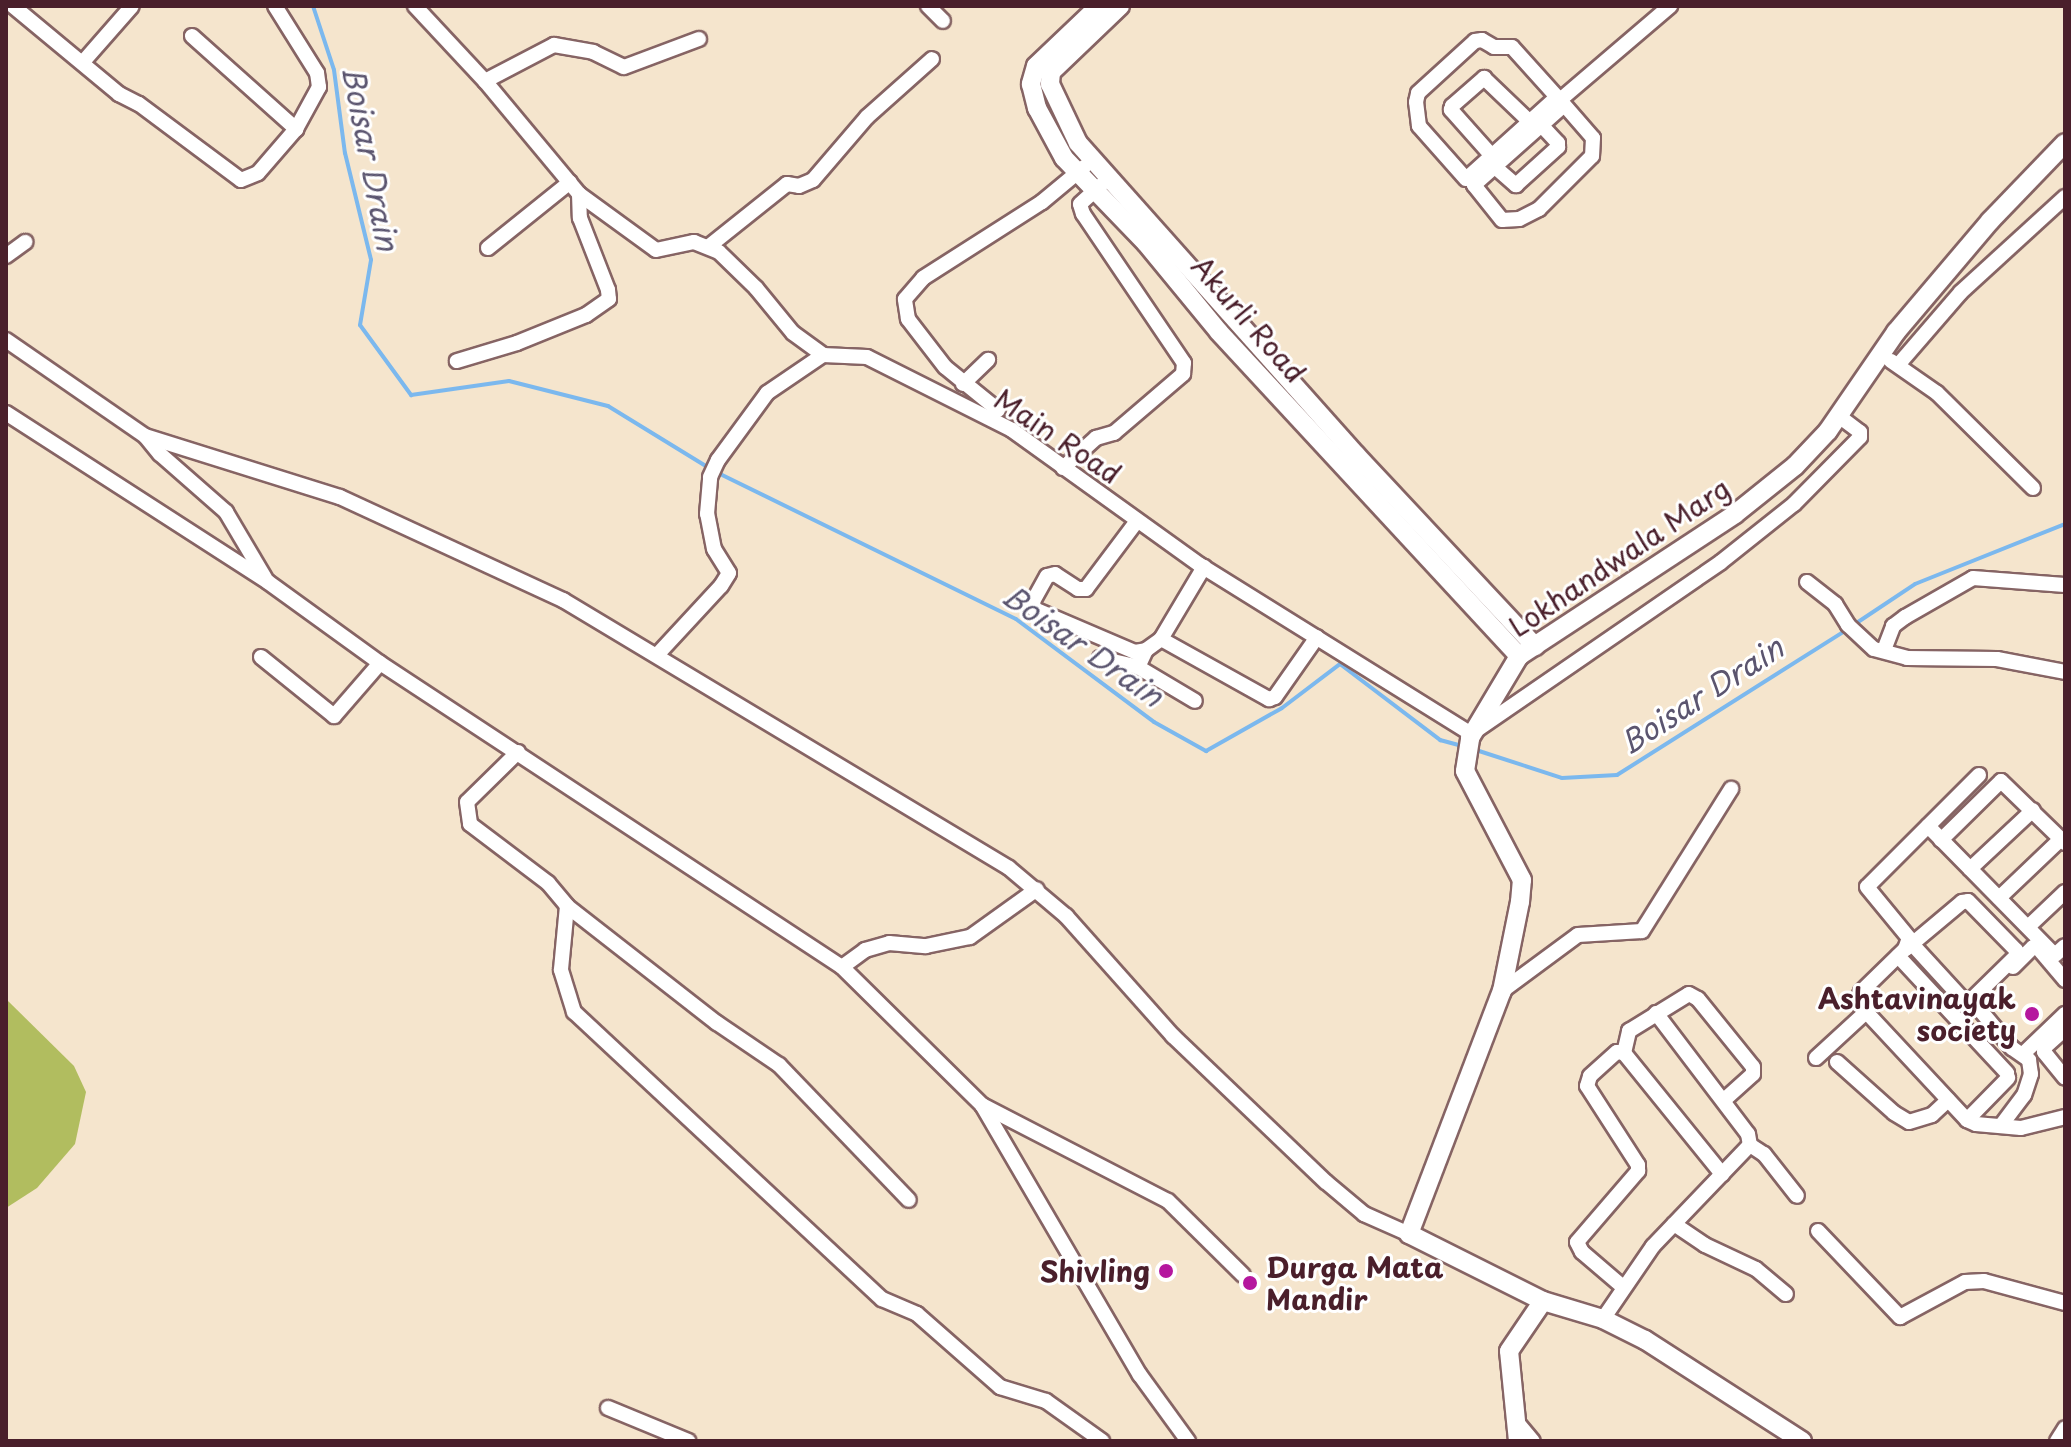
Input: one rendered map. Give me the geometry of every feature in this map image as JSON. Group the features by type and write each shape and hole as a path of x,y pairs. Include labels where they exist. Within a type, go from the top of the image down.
{"street":[{"path":"13,6 119,94 139,104 241,180 258,173 296,129 319,87 317,73 275,6"},
{"path":"83,62 132,6"},
{"path":"415,6 485,81 574,188 656,250 694,242 719,252 756,288 793,333 823,355 767,393 713,471 709,526 714,549 729,573 721,586 657,655"},
{"path":"928,6 943,21"},
{"path":"1099,6 1072,41 1051,72 1050,84 1031,84 1036,66 1072,41 1120,6"},
{"path":"1493,161 1474,185 1475,190 1502,220 1519,219 1539,209 1592,156 1593,138 1560,101 1512,47 1494,47 1482,40 1475,41 1418,93 1419,126 1461,177 1466,179 1493,161 1560,101 1670,6"},
{"path":"192,36 296,129"},
{"path":"485,81 554,45 593,52 624,67 699,39"},
{"path":"708,247 787,184 799,186 813,180 867,117 932,59"},
{"path":"1484,78 1535,124 1558,143 1558,147 1516,185 1451,110 1484,78"},
{"name":"Akurli Road","path":"1031,84 1037,108 1064,158 1184,275"},
{"name":"Akurli Road","path":"1050,84 1078,143 1110,178 1184,275 1519,656"},
{"name":"Lokhandwala Marg","path":"1409,1234 1502,991 1522,880 1508,848 1470,786 1465,771 1470,736 1519,656 1757,498 1795,466 1890,360 1896,332 1990,221 2065,143"},
{"path":"998,410 963,384 908,319 905,299 923,278 1042,202 1094,160"},
{"path":"1063,468 1096,438 1114,433 1183,374 1184,363 1083,214 1080,204 1110,178"},
{"path":"488,248 574,188"},
{"path":"457,361 517,343 572,321 609,299 580,218 574,188"},
{"path":"2033,488 1937,393 1890,360 2065,197"},
{"path":"6,256 25,242"},
{"name":"Akurli Road","path":"1226,326 1535,646"},
{"path":"6,340 145,436 160,454 226,512 268,582"},
{"name":"Main Road","path":"823,355 867,357 1012,430 1204,567 1470,736"},
{"path":"963,384 988,360"},
{"path":"6,413 268,582 380,663 842,967 982,1105 1140,1375 1188,1441"},
{"path":"1470,736 1721,562 1794,504 1860,437 1860,432 1839,416"},
{"path":"145,436 340,497 563,600 996,860 1037,889 1066,916 1173,1036 1274,1134 1364,1214 1543,1301 1603,1319 1645,1340 1802,1441"},
{"path":"1137,521 1086,589 1078,589 1055,574 1047,576 1033,601 1034,609 1135,652 1146,650 1161,639 1204,567"},
{"path":"1879,649 1893,626 1973,578 2065,585"},
{"path":"1807,582 1835,604 1848,625 1879,649 1907,658 1966,662 1997,659 2065,672"},
{"path":"1161,639 1269,699 1317,637"},
{"path":"1138,667 1146,650"},
{"path":"261,657 334,716 380,663"},
{"path":"1100,658 1138,667 1195,701"},
{"path":"518,752 467,802 470,824 548,883 567,906 717,1023 779,1065 909,1200"},
{"path":"1967,1120 2008,1076 1905,950 1908,931 1867,887 1979,775"},
{"path":"1941,840 2001,781 2033,810 2063,841 1999,898"},
{"path":"1502,991 1578,935 1627,935 1642,931 1731,789"},
{"path":"1970,869 2033,810"},
{"path":"1928,826 2028,927 2062,955"},
{"path":"842,967 865,950 889,943 926,946 970,937 1037,889"},
{"path":"2028,927 2065,892"},
{"path":"1905,950 1967,1004 2017,955 2016,950 1968,901 1962,902 1905,950 1861,992 1857,1002 1967,1120 1976,1124 2021,1128 2065,1117"},
{"path":"567,906 561,970 574,1012 882,1299 917,1314 1000,1387 1046,1401 1102,1441"},
{"path":"2001,1125 2031,1083 2027,1060 2012,1048 1980,1010 1977,1001 2033,947 2065,980"},
{"path":"1624,1053 1629,1031 1689,994 1698,999 1753,1067 1753,1074 1723,1101"},
{"path":"1656,1013 1748,1134 1750,1145 1764,1154 1797,1196"},
{"path":"1816,1058 1865,1013"},
{"path":"2027,1060 2065,1014"},
{"path":"2027,1060 2044,1052 2045,1047 2065,1029"},
{"path":"1623,1287 1582,1252 1577,1242 1638,1171 1638,1165 1587,1086 1590,1076 1617,1052 1624,1053 1722,1174"},
{"path":"2044,1052 2065,1078"},
{"path":"1837,1062 1894,1113 1909,1122 1932,1115 1948,1100"},
{"path":"982,1105 1168,1201 1243,1275"},
{"path":"1603,1319 1623,1287 1674,1224 1750,1145"},
{"path":"1674,1224 1705,1245 1756,1269 1786,1294"},
{"path":"1818,1231 1900,1317 1965,1282 1984,1281 2065,1303"},
{"path":"1518,1441 1509,1351 1543,1301"},
{"path":"608,1408 688,1441"},
{"path":"1516,1421 1533,1441"},
{"path":"2057,1441 2065,1428"}],"green space":[{"path":"6,999 74,1066 86,1092 75,1144 37,1188 6,1208"}],"waterway":[{"name":"Boisar Drain","path":"313,6 334,70 345,153 371,260 360,325 411,395 509,381 608,406 709,468"},
{"name":"Boisar Drain","path":"716,472 1016,619 1154,722 1206,751 1282,708 1340,664 1440,740 1463,746"},
{"name":"Boisar Drain","path":"1855,624 1915,584 2065,524"},
{"name":"Boisar Drain","path":"1476,750 1562,778 1617,775 1848,629"}],"place":[{"name":"Ashtavinayak society","path":"2032,1014"},
{"name":"Shivling","path":"1166,1271"},
{"name":"Durga Mata Mandir","path":"1250,1283"}]}
